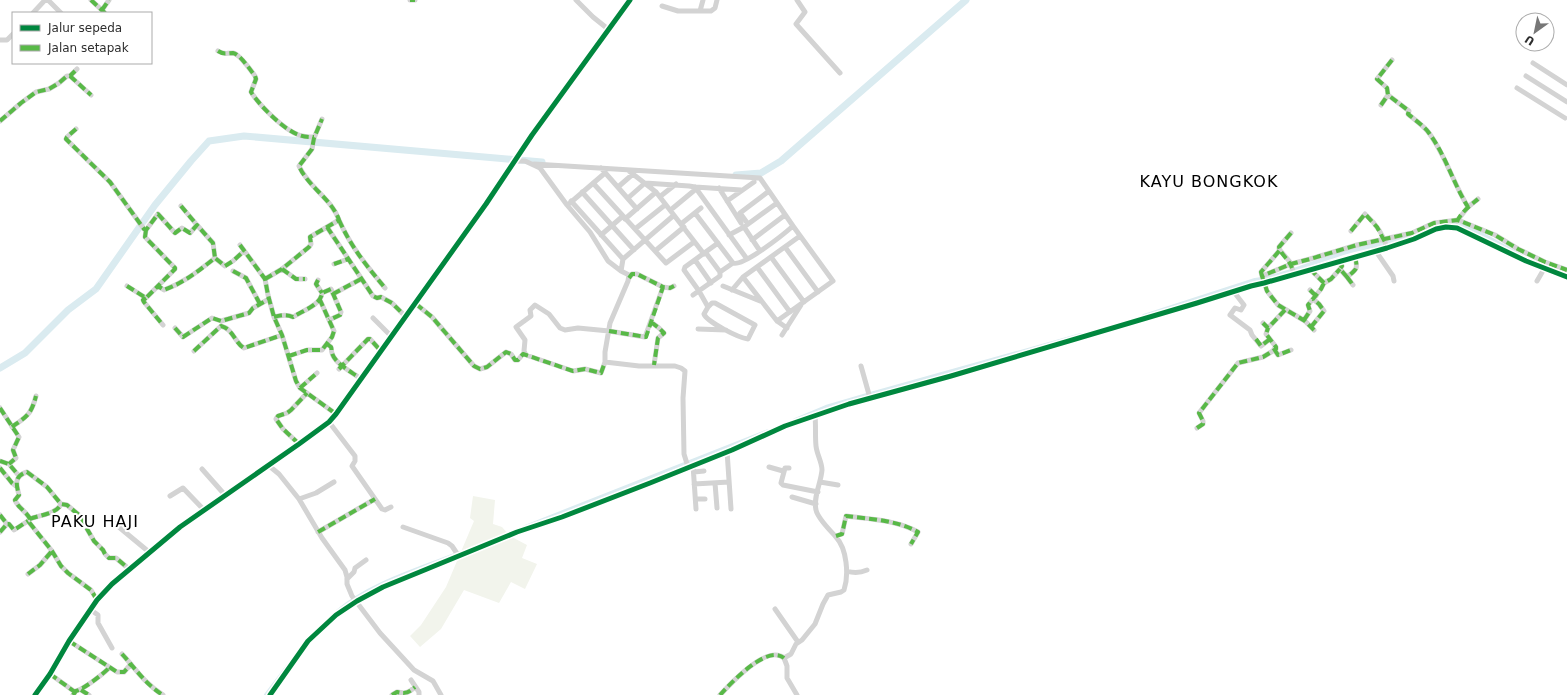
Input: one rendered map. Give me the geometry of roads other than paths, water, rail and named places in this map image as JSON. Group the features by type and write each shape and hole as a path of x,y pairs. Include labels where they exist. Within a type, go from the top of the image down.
{"street":[{"path":"34,12 45,0"},
{"path":"48,0 60,12"},
{"path":"91,0 103,11 109,0"},
{"path":"410,0 415,0"},
{"path":"576,0 608,29"},
{"path":"34,695 50,674 69,641 97,600 112,584 180,527 330,422 416,304 521,151 630,0"},
{"path":"700,10 703,0"},
{"path":"662,6 678,11 713,10 718,0"},
{"path":"797,0 805,12 796,24 840,73"},
{"path":"0,40 6,40 12,35"},
{"path":"218,51 226,55 234,53 239,56 255,76 256,79 251,92 266,111 290,131 302,136 314,137"},
{"path":"1381,105 1388,95 1387,88 1377,79 1392,60"},
{"path":"1533,63 1567,85"},
{"path":"0,121 36,92 49,89 58,84 67,76 70,76 77,68"},
{"path":"70,76 91,95"},
{"path":"1526,76 1567,102"},
{"path":"1517,88 1566,117 1562,124"},
{"path":"1388,95 1410,111 1408,114 1428,131 1442,153 1460,194 1468,207"},
{"path":"322,119 314,137 312,148 299,166 314,188 336,210 349,242 385,288"},
{"path":"76,129 66,139 110,182 145,230"},
{"path":"515,161 525,161 540,168 569,203 590,232 608,261 621,271 627,273 630,278"},
{"path":"533,164 744,177 758,176 833,281 776,321"},
{"path":"601,168 637,209"},
{"path":"627,170 656,192 673,216 720,272"},
{"path":"569,203 605,173"},
{"path":"618,187 633,174"},
{"path":"727,201 754,182"},
{"path":"593,183 666,263 694,242"},
{"path":"628,198 645,183 676,184 696,188 741,190"},
{"path":"662,195 676,184"},
{"path":"673,208 696,188"},
{"path":"696,188 747,260"},
{"path":"719,188 760,251"},
{"path":"744,225 740,213 769,191"},
{"path":"582,192 634,250"},
{"path":"601,235 637,209 656,192"},
{"path":"1457,224 1468,207 1478,199"},
{"path":"569,203 623,259"},
{"path":"729,235 777,203"},
{"path":"635,229 665,205"},
{"path":"181,206 213,243 215,258 225,266 244,251"},
{"path":"655,251 701,208"},
{"path":"695,213 733,263"},
{"path":"163,325 143,300 175,268 145,237 145,230 158,214 175,233 182,228 190,233 197,225"},
{"path":"1351,231 1365,214 1377,227 1386,244"},
{"path":"752,240 785,215"},
{"path":"621,271 623,259 673,216"},
{"path":"266,279 282,269 310,246 310,237 339,220"},
{"path":"1435,226 1457,224 1482,234 1527,257 1567,270"},
{"path":"270,695 308,641 336,614 355,599 456,555 562,517 689,464 727,451 785,426 870,397 1234,292 1251,286 1291,265 1339,251 1386,244 1413,236 1435,226 1457,224 1482,234 1527,257 1544,269 1567,277"},
{"path":"693,295 720,276 720,272 733,263 736,264 747,260 793,226"},
{"path":"327,227 375,298 381,297 392,303 406,317"},
{"path":"1291,233 1278,247 1291,265 1294,273"},
{"path":"732,290 743,277 800,236"},
{"path":"1263,280 1355,256 1375,250 1386,244 1413,236"},
{"path":"708,307 684,270 685,267 718,243"},
{"path":"240,245 266,279 274,317 282,335 296,381 300,388 336,414"},
{"path":"785,247 818,292"},
{"path":"1280,250 1261,272 1267,291 1278,305 1304,320 1313,328 1324,311 1310,290"},
{"path":"1375,250 1393,276 1394,281"},
{"path":"1304,320 1310,311 1307,306 1324,283 1331,279 1342,266 1339,251"},
{"path":"1347,276 1356,270 1357,267 1355,256"},
{"path":"771,257 803,302"},
{"path":"158,286 164,290 182,283 204,268 215,258"},
{"path":"334,264 348,259"},
{"path":"1310,259 1312,268 1324,283"},
{"path":"695,260 710,283"},
{"path":"757,267 790,312"},
{"path":"282,269 296,279 305,279"},
{"path":"1340,269 1353,285"},
{"path":"1536,281 1544,269"},
{"path":"233,271 246,278 260,304"},
{"path":"416,304 432,317 476,367 480,369 485,368 506,352 511,354 517,361 522,355 526,355 573,371 585,369 601,373 605,362 605,352 610,323 632,274 637,274 663,287 670,288 674,286"},
{"path":"743,277 776,321 787,328"},
{"path":"333,294 361,278"},
{"path":"289,356 307,350 321,351 327,344 334,331 320,300 322,293 316,284 318,280"},
{"path":"127,286 146,298"},
{"path":"723,286 761,301"},
{"path":"526,355 524,351 526,340 516,327 531,316 530,310 535,306 549,314 560,328 565,330 578,328 646,337 663,287"},
{"path":"322,293 331,289 341,312 340,315 329,320"},
{"path":"1234,292 1244,305 1241,310 1235,308 1230,314 1250,330 1251,334 1262,346 1270,339"},
{"path":"175,328 183,337 212,318 221,321 249,313 253,308 269,299"},
{"path":"274,317 283,315 293,317 320,300"},
{"path":"782,335 803,302"},
{"path":"712,303 715,303 755,325 748,339 706,318 704,314 708,307 712,303"},
{"path":"1285,310 1265,333 1276,347 1274,349 1278,355 1291,350"},
{"path":"372,318 392,337"},
{"path":"221,321 244,348 282,335"},
{"path":"651,322 664,334 658,338 654,365"},
{"path":"1263,323 1268,328"},
{"path":"194,351 221,327 225,327"},
{"path":"698,329 729,330"},
{"path":"341,367 369,339 381,352"},
{"path":"327,344 331,347 331,353 341,367 346,367 361,379"},
{"path":"1197,428 1203,424 1199,413 1238,363 1263,357 1274,349"},
{"path":"605,362 639,366 675,366 685,371 683,398 684,454 694,472 696,509"},
{"path":"861,366 870,397"},
{"path":"300,388 317,373"},
{"path":"299,444 283,429 276,418 292,410 307,393"},
{"path":"12,427 30,414 36,396"},
{"path":"0,408 19,438 13,450 16,458 9,464"},
{"path":"784,658 791,654 798,642 802,640 815,624 828,595 844,590 847,571 841,545 836,536 827,527 817,513 816,504 822,467 816,447 815,416"},
{"path":"330,422 356,456 353,467 375,499 383,509 392,507"},
{"path":"727,451 731,509"},
{"path":"1,462 9,464 19,476"},
{"path":"268,465 284,480 299,499 318,532 345,570 347,584 355,599 380,633 414,670 433,681 441,695"},
{"path":"769,467 786,469 781,483 783,485 818,492"},
{"path":"0,468 16,486 19,495 15,502 27,515 61,566 91,590 97,600"},
{"path":"202,469 225,495"},
{"path":"694,472 704,471"},
{"path":"16,486 19,476 24,472 28,472 47,487 61,504 67,505 79,515 84,521 94,541 109,558 116,558 129,569"},
{"path":"299,499 316,493 334,482"},
{"path":"694,484 729,482"},
{"path":"820,482 838,485"},
{"path":"715,483 717,508"},
{"path":"170,496 184,488 204,510"},
{"path":"792,497 816,504"},
{"path":"318,532 375,499"},
{"path":"696,500 705,499"},
{"path":"0,515 14,530 29,520 59,508 61,504"},
{"path":"836,536 842,534 846,516 894,523 912,528 918,532 910,544"},
{"path":"114,523 149,552"},
{"path":"0,532 7,524"},
{"path":"403,527 448,543 452,546 456,555"},
{"path":"28,574 52,551"},
{"path":"347,579 354,572 355,568 366,560"},
{"path":"847,571 862,572 867,570"},
{"path":"775,609 798,642"},
{"path":"91,610 98,615 98,623 112,648"},
{"path":"69,641 117,672 124,672 131,664"},
{"path":"122,654 155,693 163,695"},
{"path":"720,695 739,674 774,654 784,658 787,666 787,678 797,695"},
{"path":"50,674 74,693 97,679 109,668"},
{"path":"410,680 419,692 418,695"},
{"path":"392,695 397,692 404,694 407,693 415,687"},
{"path":"81,690 89,695"}],"waterway":[{"path":"736,175 761,173 781,161 966,0"},
{"path":"0,368 25,353 68,310 96,289 155,205 209,141 244,136 542,162"},
{"path":"1144,316 1255,280 1287,272 1346,252 1393,242 1411,237 1436,226 1447,224 1469,228 1521,256"},
{"path":"795,420 826,407 1081,335"},
{"path":"525,527 768,431"},
{"path":"338,611 365,592 412,571 459,553"},
{"path":"266,695 288,666"}],"district":[{"name":"KAYU BONGKOK","path":"1209,181"},
{"name":"PAKU HAJI","path":"95,521"}]}
